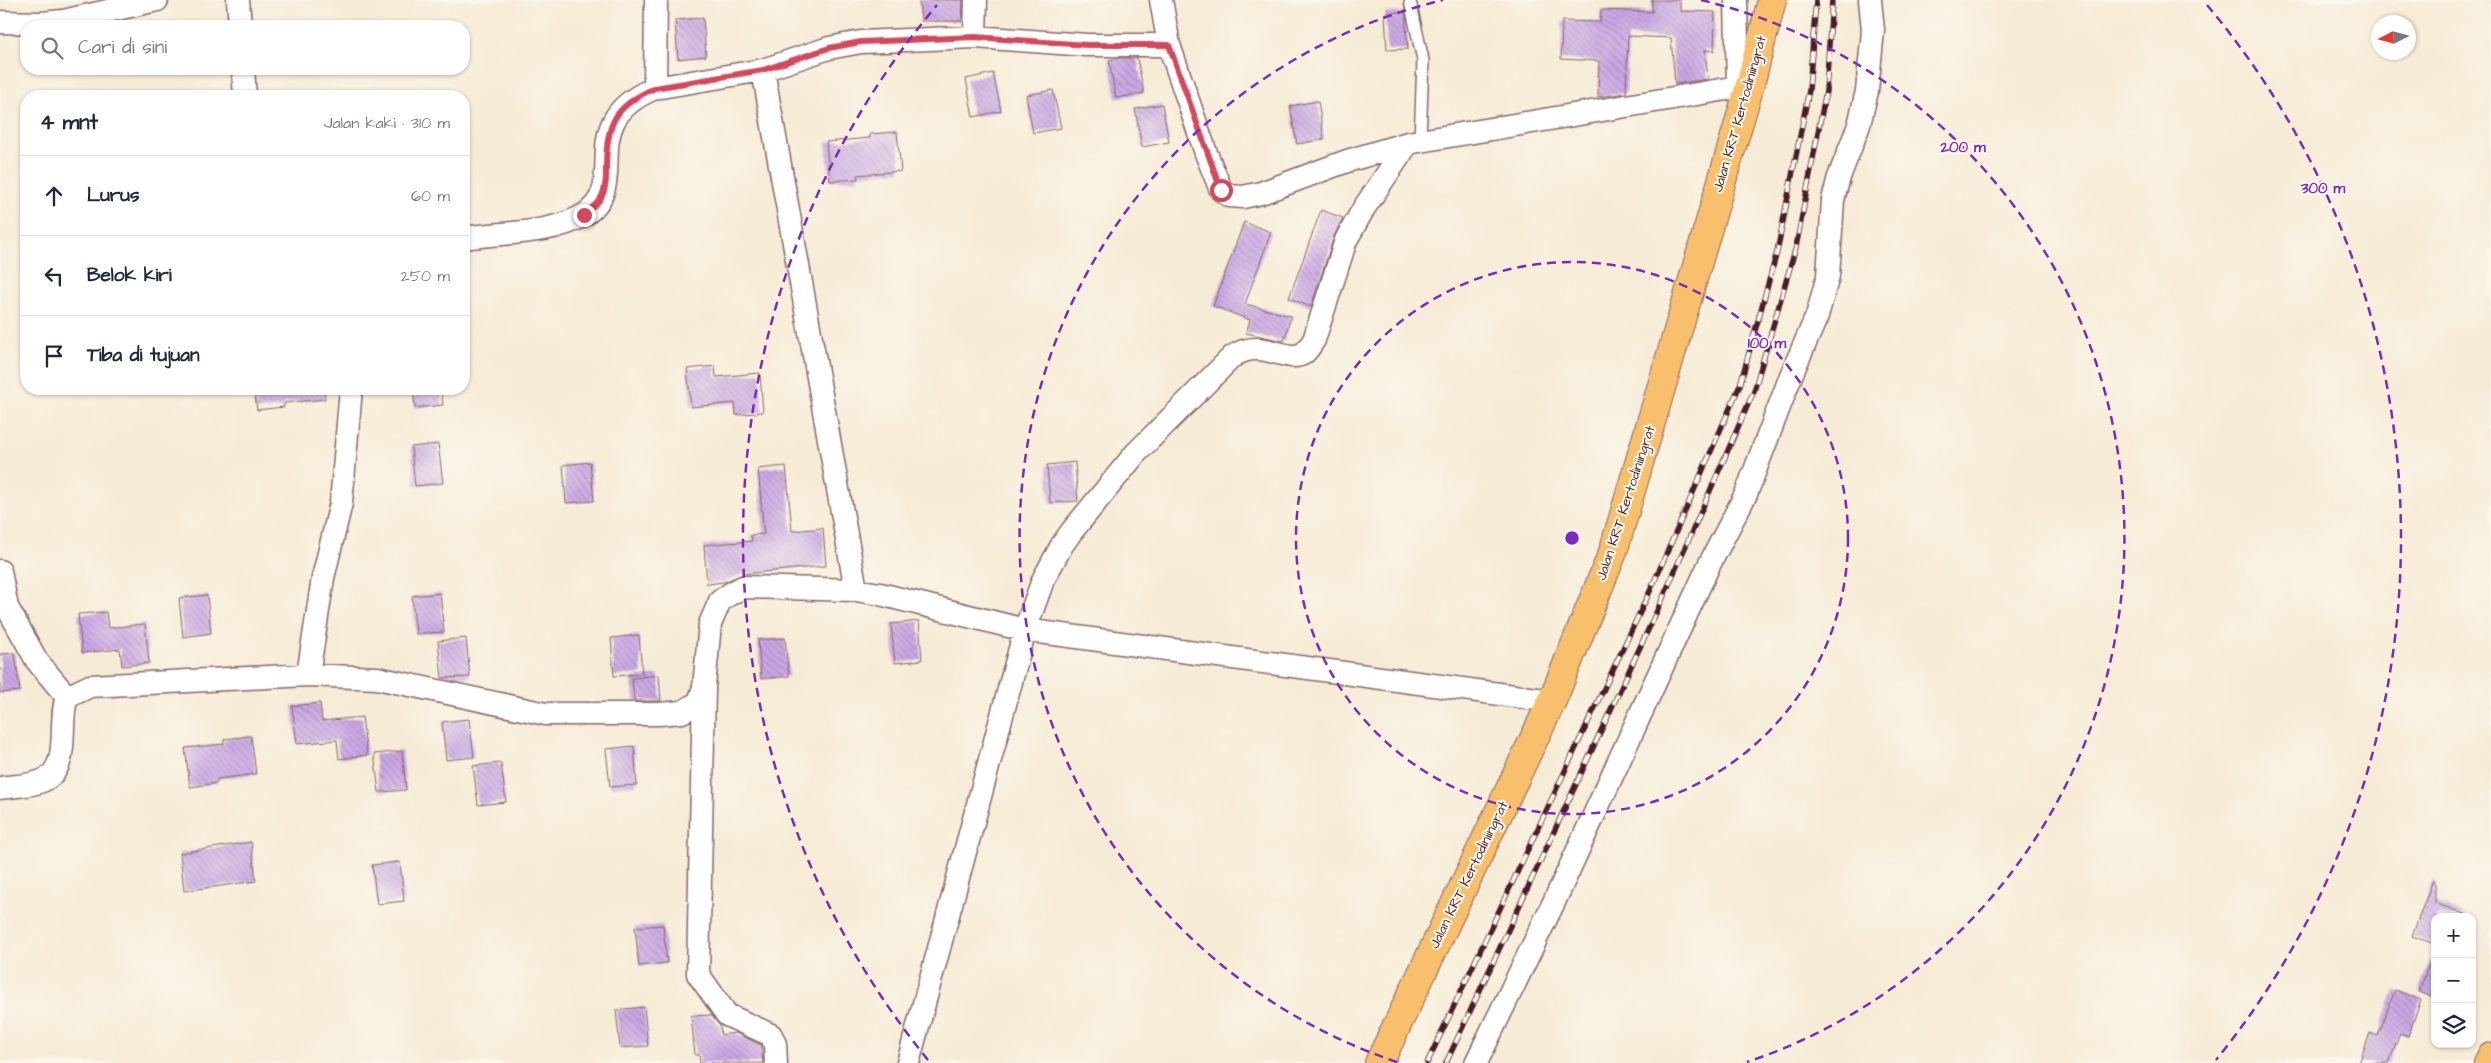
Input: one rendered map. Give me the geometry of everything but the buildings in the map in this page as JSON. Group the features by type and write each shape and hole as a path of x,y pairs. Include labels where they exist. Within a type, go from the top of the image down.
{"main road":[{"name":"Jalan KRT Kertodiniingrat","path":"1379,1063 1552,701 1613,552 1744,86 1772,0"},
{"path":"2488,1063 2491,1057"}],"street":[{"path":"70,20 157,0"},
{"path":"238,0 240,20"},
{"path":"655,88 656,0"},
{"path":"975,37 976,0"},
{"path":"1161,0 1169,45 1214,175 1221,190 1230,196 1244,197 1261,193 1347,162 1414,142 1582,116 1744,86 1736,0"},
{"path":"1476,1063 1554,902 1709,565 1746,494 1792,373 1817,316 1828,276 1833,200 1839,177 1859,124 1867,91 1873,30 1870,0"},
{"path":"0,22 20,22"},
{"path":"470,237 552,228 584,215 602,195 606,182 607,135 612,121 640,95 655,88 763,70 829,48 861,42 975,37 1087,45 1169,45"},
{"path":"763,70 856,590"},
{"path":"243,75 245,90"},
{"path":"908,1063 1025,630 1043,580 1067,538 1136,453 1203,383 1232,357 1247,349 1268,349 1296,356 1306,352 1314,340 1346,240 1364,208 1414,142"},
{"path":"308,675 323,578 341,503 350,395"},
{"path":"0,571 7,607 37,660 67,697"},
{"path":"776,1063 775,1044 771,1035 765,1030 742,1023 727,1015 698,974 704,687 710,624 720,601 743,587 856,590 880,594 1025,630 1552,701"},
{"path":"0,788 40,782 56,771 60,761 64,707 67,697 78,690 90,686 308,675 377,678 546,714 660,714 682,712 699,702 704,687"}],"lane":[{"path":"1410,1 1423,60 1414,142"}],"railway":[{"path":"1427,1063 1651,589 1740,385 1777,252 1809,90 1816,0"},
{"path":"1446,1063 1662,600 1754,391 1796,247 1826,91 1832,0"}],"route":[{"path":"584,215 594,207 602,195 606,182 607,135 612,121 640,95 655,88 763,70 829,48 861,42 939,37 975,37 1087,45 1169,45 1206,153 1221,190"}]}
